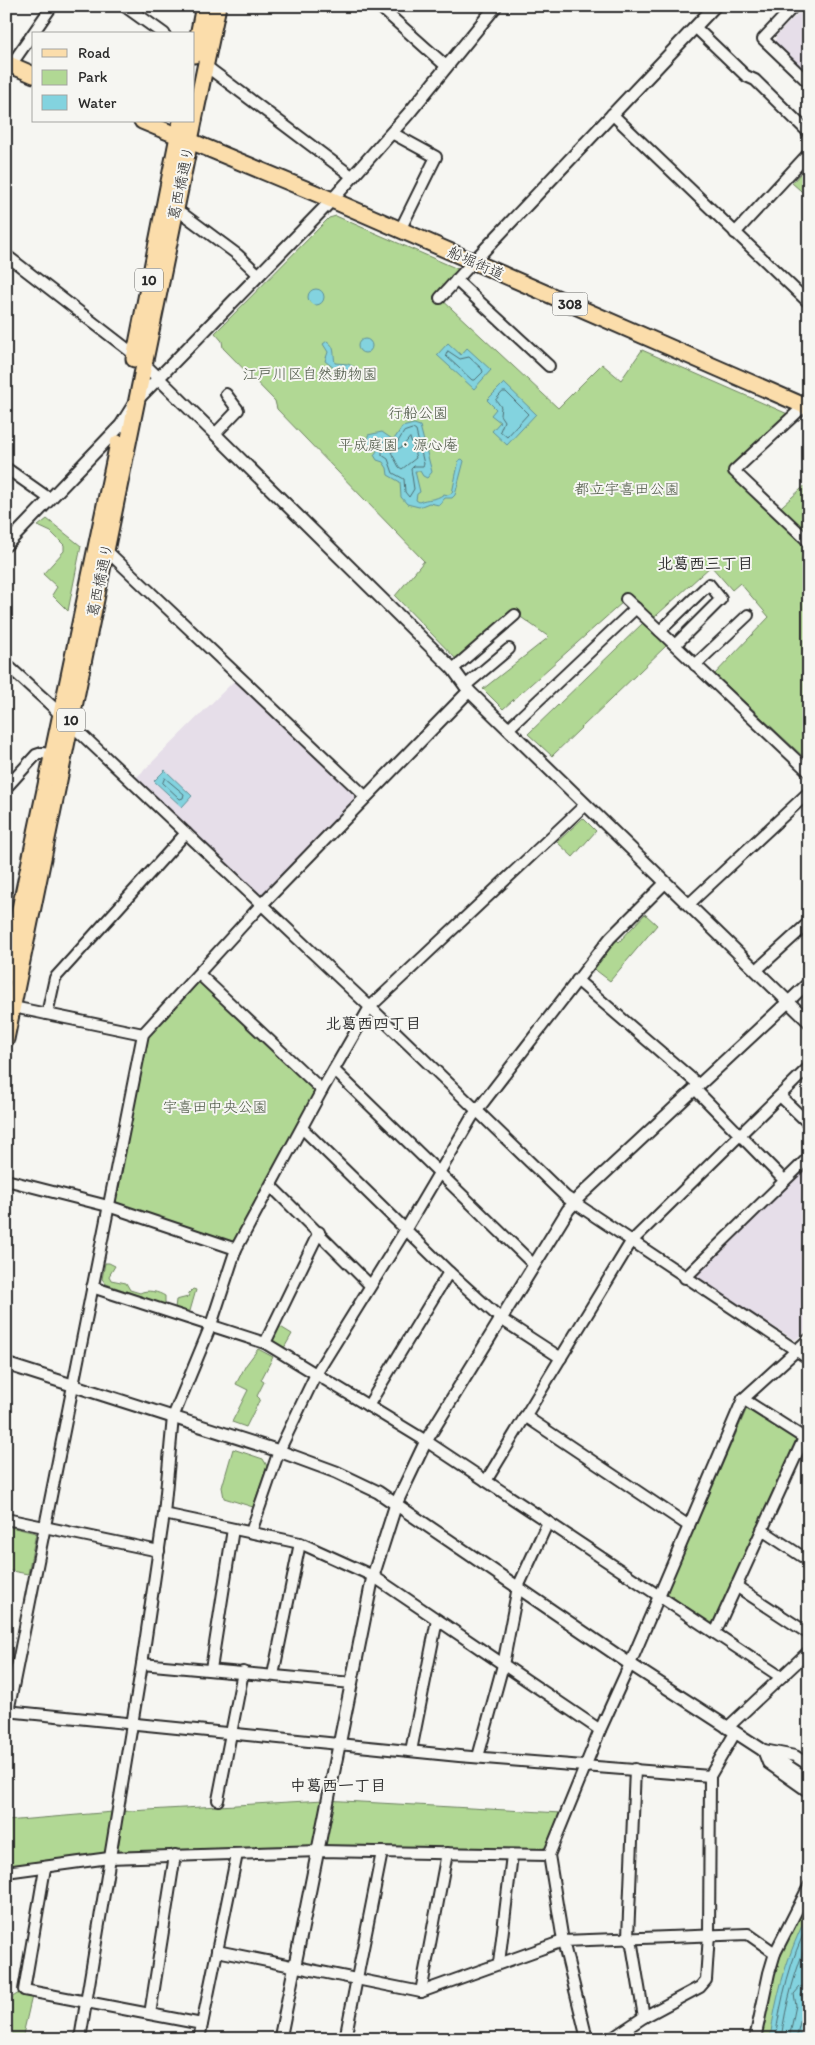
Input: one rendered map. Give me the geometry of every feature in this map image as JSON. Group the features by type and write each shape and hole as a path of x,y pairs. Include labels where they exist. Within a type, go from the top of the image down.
{"main road":[{"path":"195,50 204,6"},
{"name":"葛西橋通り","path":"195,116 218,6"},
{"path":"8,64 32,74"},
{"name":"船堀街道","path":"145,122 183,133 806,407"},
{"name":"葛西橋通り","path":"6,975 58,755 70,727 136,401 139,359 183,133 193,122"},
{"name":"葛西橋通り","path":"6,1039 58,755 60,714 121,425 175,210 183,133"}],"street":[{"path":"32,32 52,6"},
{"path":"125,6 161,32"},
{"path":"379,6 446,66"},
{"path":"6,545 121,425 136,401 332,200 392,133 496,6"},
{"path":"440,298 715,6"},
{"path":"794,6 764,39 809,83"},
{"path":"695,27 746,76 755,80 809,133"},
{"path":"8,64 32,32"},
{"path":"195,56 352,177"},
{"path":"612,114 809,303"},
{"path":"392,133 436,157 400,230"},
{"path":"735,233 809,154"},
{"path":"175,210 223,243 258,274"},
{"path":"6,255 139,359 159,378 453,669 467,688 508,729 809,1022"},
{"path":"456,280 549,366"},
{"path":"215,434 238,410 226,394"},
{"path":"806,407 734,470 809,542"},
{"path":"6,468 50,500"},
{"path":"106,551 366,797"},
{"path":"660,631 709,584 721,599 675,646"},
{"path":"626,599 809,772"},
{"path":"508,729 636,608"},
{"path":"453,669 515,615"},
{"path":"695,665 748,615"},
{"path":"508,649 467,688 366,797 262,904 143,1034 7,1715 231,1732 411,1751 710,1776"},
{"path":"6,664 60,714 70,727 79,732 262,904 573,1203 809,1360"},
{"path":"6,788 36,755 42,753 58,755"},
{"path":"688,905 809,792"},
{"path":"80,2039 142,1664 164,1514 174,1417 211,1325 236,1249 322,1090 370,1007 585,805"},
{"path":"47,1014 54,978 186,833"},
{"path":"251,1532 279,1451 316,1374 406,1229 438,1172 477,1111 577,980 610,938 665,883"},
{"path":"761,966 805,926 809,929"},
{"path":"199,974 322,1090"},
{"path":"577,980 697,1087 739,1136 784,1180"},
{"path":"280,2039 373,1576 396,1504 426,1441 573,1203 809,982"},
{"path":"13,1007 143,1034"},
{"path":"486,1480 632,1242 809,1067"},
{"path":"334,1070 534,1264"},
{"path":"780,1096 809,1124"},
{"path":"302,1128 449,1272 501,1319 561,1358"},
{"path":"685,1278 809,1157"},
{"path":"6,1180 108,1206 236,1249"},
{"path":"271,1186 370,1285"},
{"path":"265,1343 319,1232"},
{"path":"368,1406 449,1272"},
{"path":"92,1287 265,1343 426,1441 781,1677"},
{"path":"587,2039 563,1941 549,1855 600,1730 743,1399 809,1339"},
{"path":"6,1364 279,1451 336,1472 378,1492 630,1664 809,1780"},
{"path":"714,1633 807,1439 743,1399"},
{"path":"525,1416 689,1526"},
{"path":"164,1514 300,1543 373,1576 600,1730"},
{"path":"6,1519 159,1551"},
{"path":"478,1757 503,1665 518,1587 548,1522"},
{"path":"211,1669 233,1529"},
{"path":"762,1530 809,1562"},
{"path":"273,1675 300,1543"},
{"path":"736,1586 809,1634"},
{"path":"411,1751 437,1620"},
{"path":"611,2039 644,2017 700,1987 706,1980 709,1934 710,1776 731,1730 781,1677 809,1651"},
{"path":"142,1664 352,1683"},
{"path":"218,1800 243,1672"},
{"path":"763,1750 795,1756 809,1765"},
{"path":"763,1750 768,1763 809,1792"},
{"path":"635,1769 628,1937 632,1945 644,2017"},
{"path":"6,1872 109,1858 175,1855 319,1851 549,1855"},
{"path":"345,2039 382,1852"},
{"path":"421,1992 447,1853"},
{"path":"199,2039 236,1854"},
{"path":"150,2014 175,1855"},
{"path":"499,1963 512,1855"},
{"path":"45,1868 24,1990 202,2024"},
{"path":"754,2039 775,1953 809,1886"},
{"path":"217,1951 421,1992 563,1941 628,1937 748,1934 775,1953"}],"shaded area":[{"path":"805,6 809,6 809,74 775,42 776,36"},
{"path":"236,679 357,796 264,893 255,893 136,778"},
{"path":"809,1164 809,1329 795,1340 695,1278 695,1272 783,1186 790,1184"}],"green space":[{"path":"809,164 809,198 792,183"},
{"path":"336,216 460,270 438,296 558,408 602,364 621,380 642,350 790,415 731,471 774,513 809,482 809,762 717,676 713,676 769,617 740,583 732,590 711,566 647,624 668,644 552,756 528,734 645,621 623,602 503,709 483,689 549,637 515,613 458,661 395,596 424,561 277,409 275,401 223,348 222,341 215,333 329,218"},
{"path":"47,519 81,546 68,611 52,595 57,587 43,574 64,551 64,545 51,532 38,526"},
{"path":"583,818 596,831 573,857 557,842"},
{"path":"645,914 657,925 610,981 593,968 616,939 619,942"},
{"name":"宇喜田中央公園","path":"198,979 316,1091 232,1243 113,1204 148,1036"},
{"path":"105,1263 115,1266 109,1276 111,1280 126,1283 130,1290 140,1293 149,1291 160,1293 165,1296 165,1303 163,1304 106,1284 102,1279"},
{"path":"193,1289 196,1290 190,1311 187,1312 175,1308 176,1300 188,1297"},
{"path":"279,1326 292,1334 284,1348 273,1342 272,1338"},
{"path":"258,1349 273,1357 261,1380 264,1382 257,1396 260,1399 246,1427 232,1422 248,1390 236,1384 246,1365"},
{"path":"747,1408 797,1438 797,1444 713,1624 710,1624 668,1596 668,1589"},
{"path":"233,1449 263,1459 267,1466 253,1507 224,1498 222,1487"},
{"path":"6,1526 36,1533 28,1574 6,1570"},
{"path":"324,1800 561,1813 547,1846 538,1851 313,1846 113,1854 6,1868 6,1821 113,1812"},
{"path":"809,1893 809,2030 807,2039 759,2039 779,1953"},
{"path":"19,1993 32,1996 22,2039 6,2039 6,2001"}],"water":[{"path":"316,289 322,291 324,297 322,303 316,305 310,303 308,297 310,291"},
{"path":"365,339 370,341 372,346 370,351 365,353 360,351 358,346 360,341"},
{"path":"327,341 333,348 335,363 348,364 354,367 352,372 335,369 325,361 328,352 323,344"},
{"path":"448,343 461,355 467,348 491,370 474,389 437,355"},
{"path":"504,383 536,414 507,445 492,431 500,422 491,415 496,409 487,400"},
{"path":"414,424 420,426 432,472 427,478 420,471 415,471 420,492 417,494 416,500 419,502 452,493 459,460 462,459 464,461 455,495 452,498 445,498 439,505 429,503 419,507 407,504 401,497 400,482 388,475 387,468 383,462 377,460 374,455 377,451 377,443 373,441 370,446 364,448 368,443 368,435 382,432 392,439 395,438 402,427"},
{"path":"165,770 192,796 182,807 154,781"},
{"path":"809,1912 809,1986 800,2039 770,2039 784,1974 795,1942"}],"district":[{"name":"北葛西三丁目","path":"705,563"},
{"name":"北葛西四丁目","path":"373,1023"},
{"name":"中葛西一丁目","path":"338,1785"}],"park label":[{"name":"江戸川区自然動物園","path":"310,374"},
{"name":"行船公園","path":"418,413"},
{"name":"平成庭園・源心庵","path":"398,445"},
{"name":"都立宇喜田公園","path":"627,489"}]}
